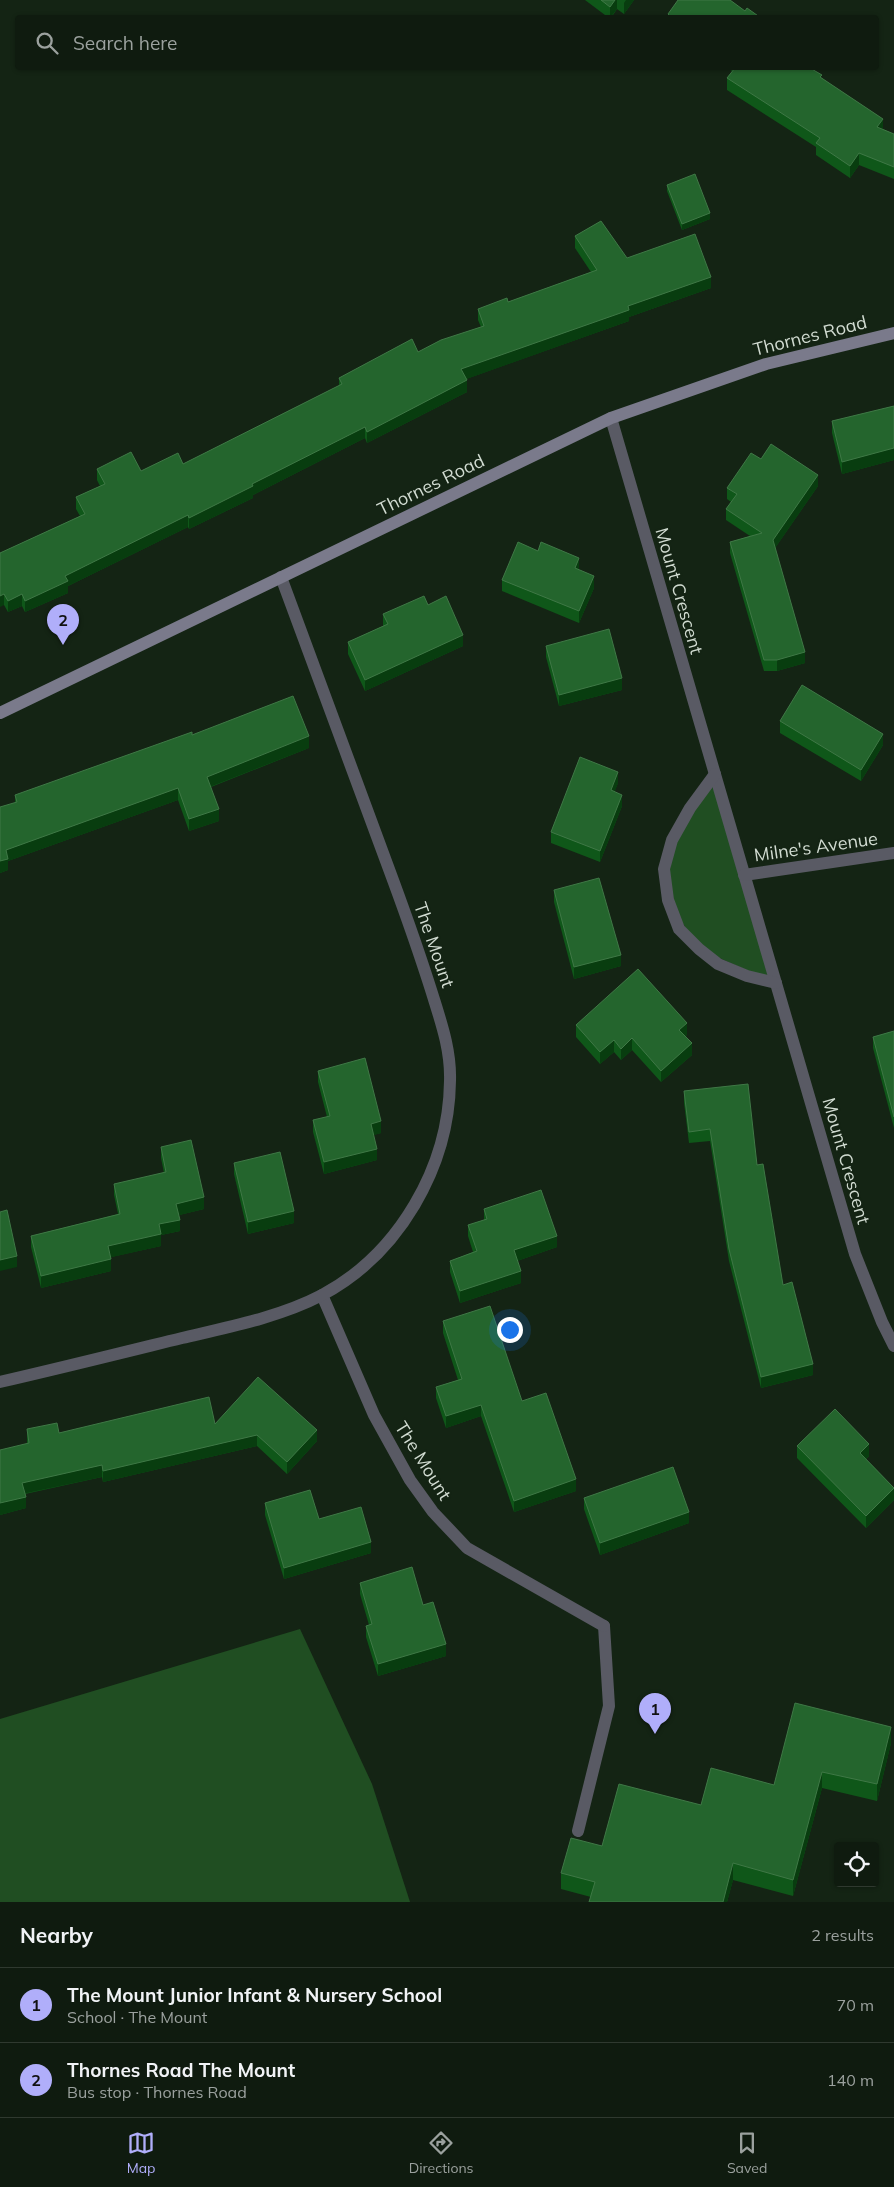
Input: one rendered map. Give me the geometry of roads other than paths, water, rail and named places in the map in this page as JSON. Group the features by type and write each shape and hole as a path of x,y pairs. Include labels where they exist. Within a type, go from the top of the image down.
{"street":[{"name":"Thornes Road","path":"0,714 611,418 766,364 894,333"},
{"name":"Mount Crescent","path":"611,418 855,1254 882,1322 894,1346"},
{"name":"The Mount","path":"0,1382 232,1326 275,1314 322,1295 359,1271 392,1238 418,1200 439,1150 448,1117 451,1080 446,1039 418,947 281,577"},
{"path":"714,774 690,808 672,840 664,869 668,900 679,928 699,949 718,964 747,976 776,983"},
{"name":"Milne's Avenue","path":"744,875 894,853"},
{"name":"The Mount","path":"322,1295 374,1415 410,1480 433,1512 467,1548 604,1626 609,1706 578,1831"}],"place":[{"name":"Thornes Road The Mount","path":"63,645"},
{"name":"The Mount Junior Infant & Nursery School","path":"655,1734"}]}
